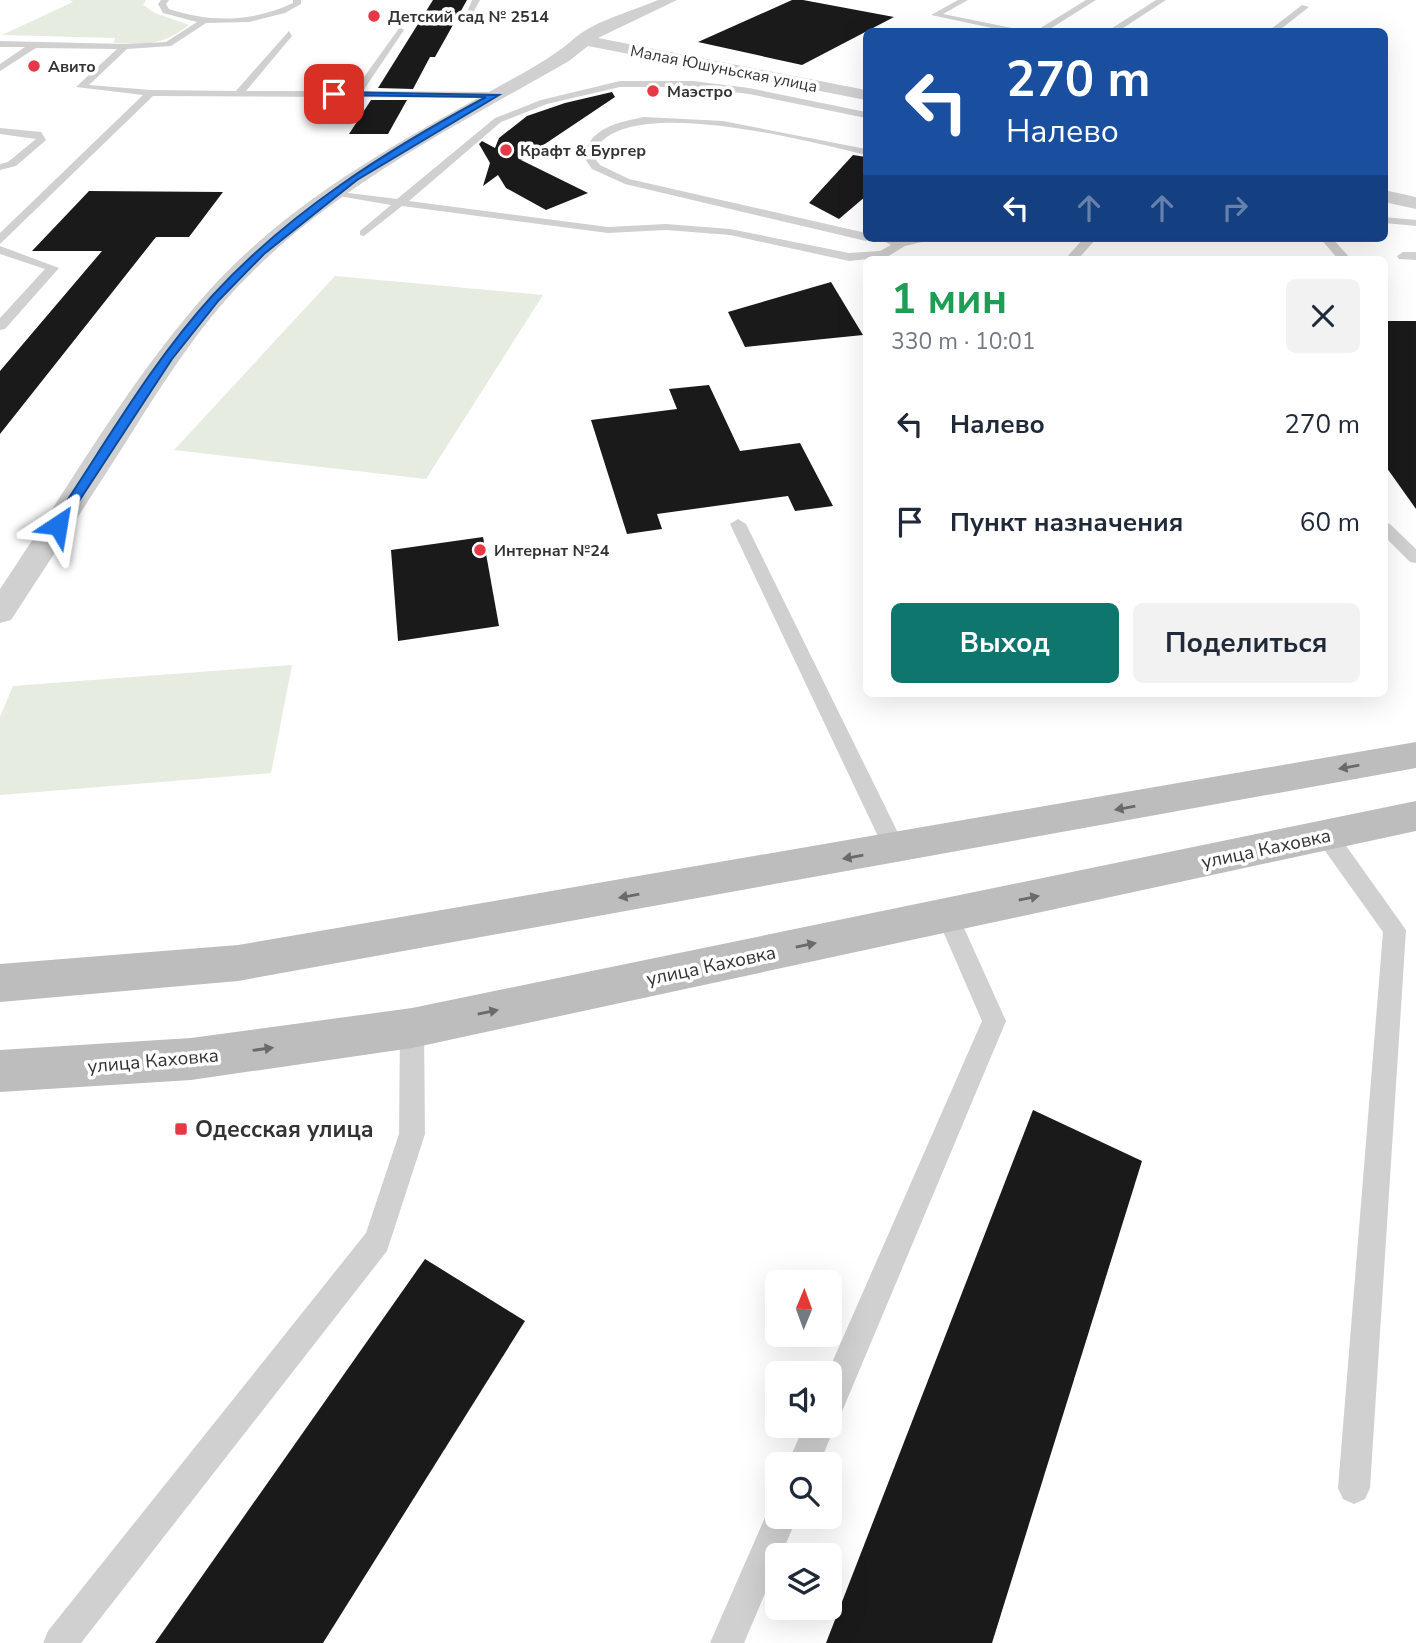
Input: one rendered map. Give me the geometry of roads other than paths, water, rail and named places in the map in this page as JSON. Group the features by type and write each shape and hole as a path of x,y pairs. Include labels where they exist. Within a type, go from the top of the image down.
{"main road":[{"path":"0,983 238,963 1416,755"},
{"name":"улица Каховка","path":"0,1071 191,1059 412,1028 1416,816"}],"street":[{"path":"0,613 168,358 215,298 261,252 333,194 394,152 563,58 596,32 670,0"},
{"name":"Малая Юшуньская улица","path":"583,40 863,94"},
{"path":"1388,198 1416,202"}],"lane":[{"path":"165,0 162,4 166,11 203,21 278,15 297,4 297,0"},
{"path":"468,13 476,0"},
{"path":"964,0 935,15 1006,28"},
{"path":"1045,28 1092,0"},
{"path":"1116,28 1162,0"},
{"path":"1276,28 1305,7"},
{"path":"0,44 125,47 168,44 203,21"},
{"path":"357,94 400,30"},
{"path":"239,93 289,34"},
{"path":"0,68 34,45"},
{"path":"125,47 81,87 151,93 495,95"},
{"path":"364,233 498,120 544,102 620,84 693,84 749,91 863,114"},
{"path":"0,240 151,93"},
{"path":"863,151 691,118 636,121 608,129 592,141 589,156 596,167 625,181 863,237"},
{"path":"0,131 37,134 41,140 12,164 0,167"},
{"path":"333,194 608,230 666,227 730,232 849,257 883,254 902,243"},
{"path":"1388,220 1416,223"},
{"path":"895,242 908,242"},
{"path":"1074,256 1087,242"},
{"path":"1330,242 1342,256"},
{"path":"0,250 53,268 0,326"},
{"path":"737,524 895,849"},
{"path":"1388,531 1416,558"},
{"path":"1326,835 1395,930 1354,1489"},
{"path":"842,1375 994,1021 947,915"},
{"path":"60,1643 377,1241 412,1134 412,1028"},
{"path":"727,1643 775,1529"}],"place":[{"name":"Детский сад № 2514","path":"374,16"},
{"name":"Авито","path":"34,66"},
{"name":"Маэстро","path":"653,91"},
{"name":"Крафт & Бургер","path":"506,150"},
{"name":"Интернат №24","path":"480,550"},
{"name":"Одесская улица","path":"181,1129"}]}
